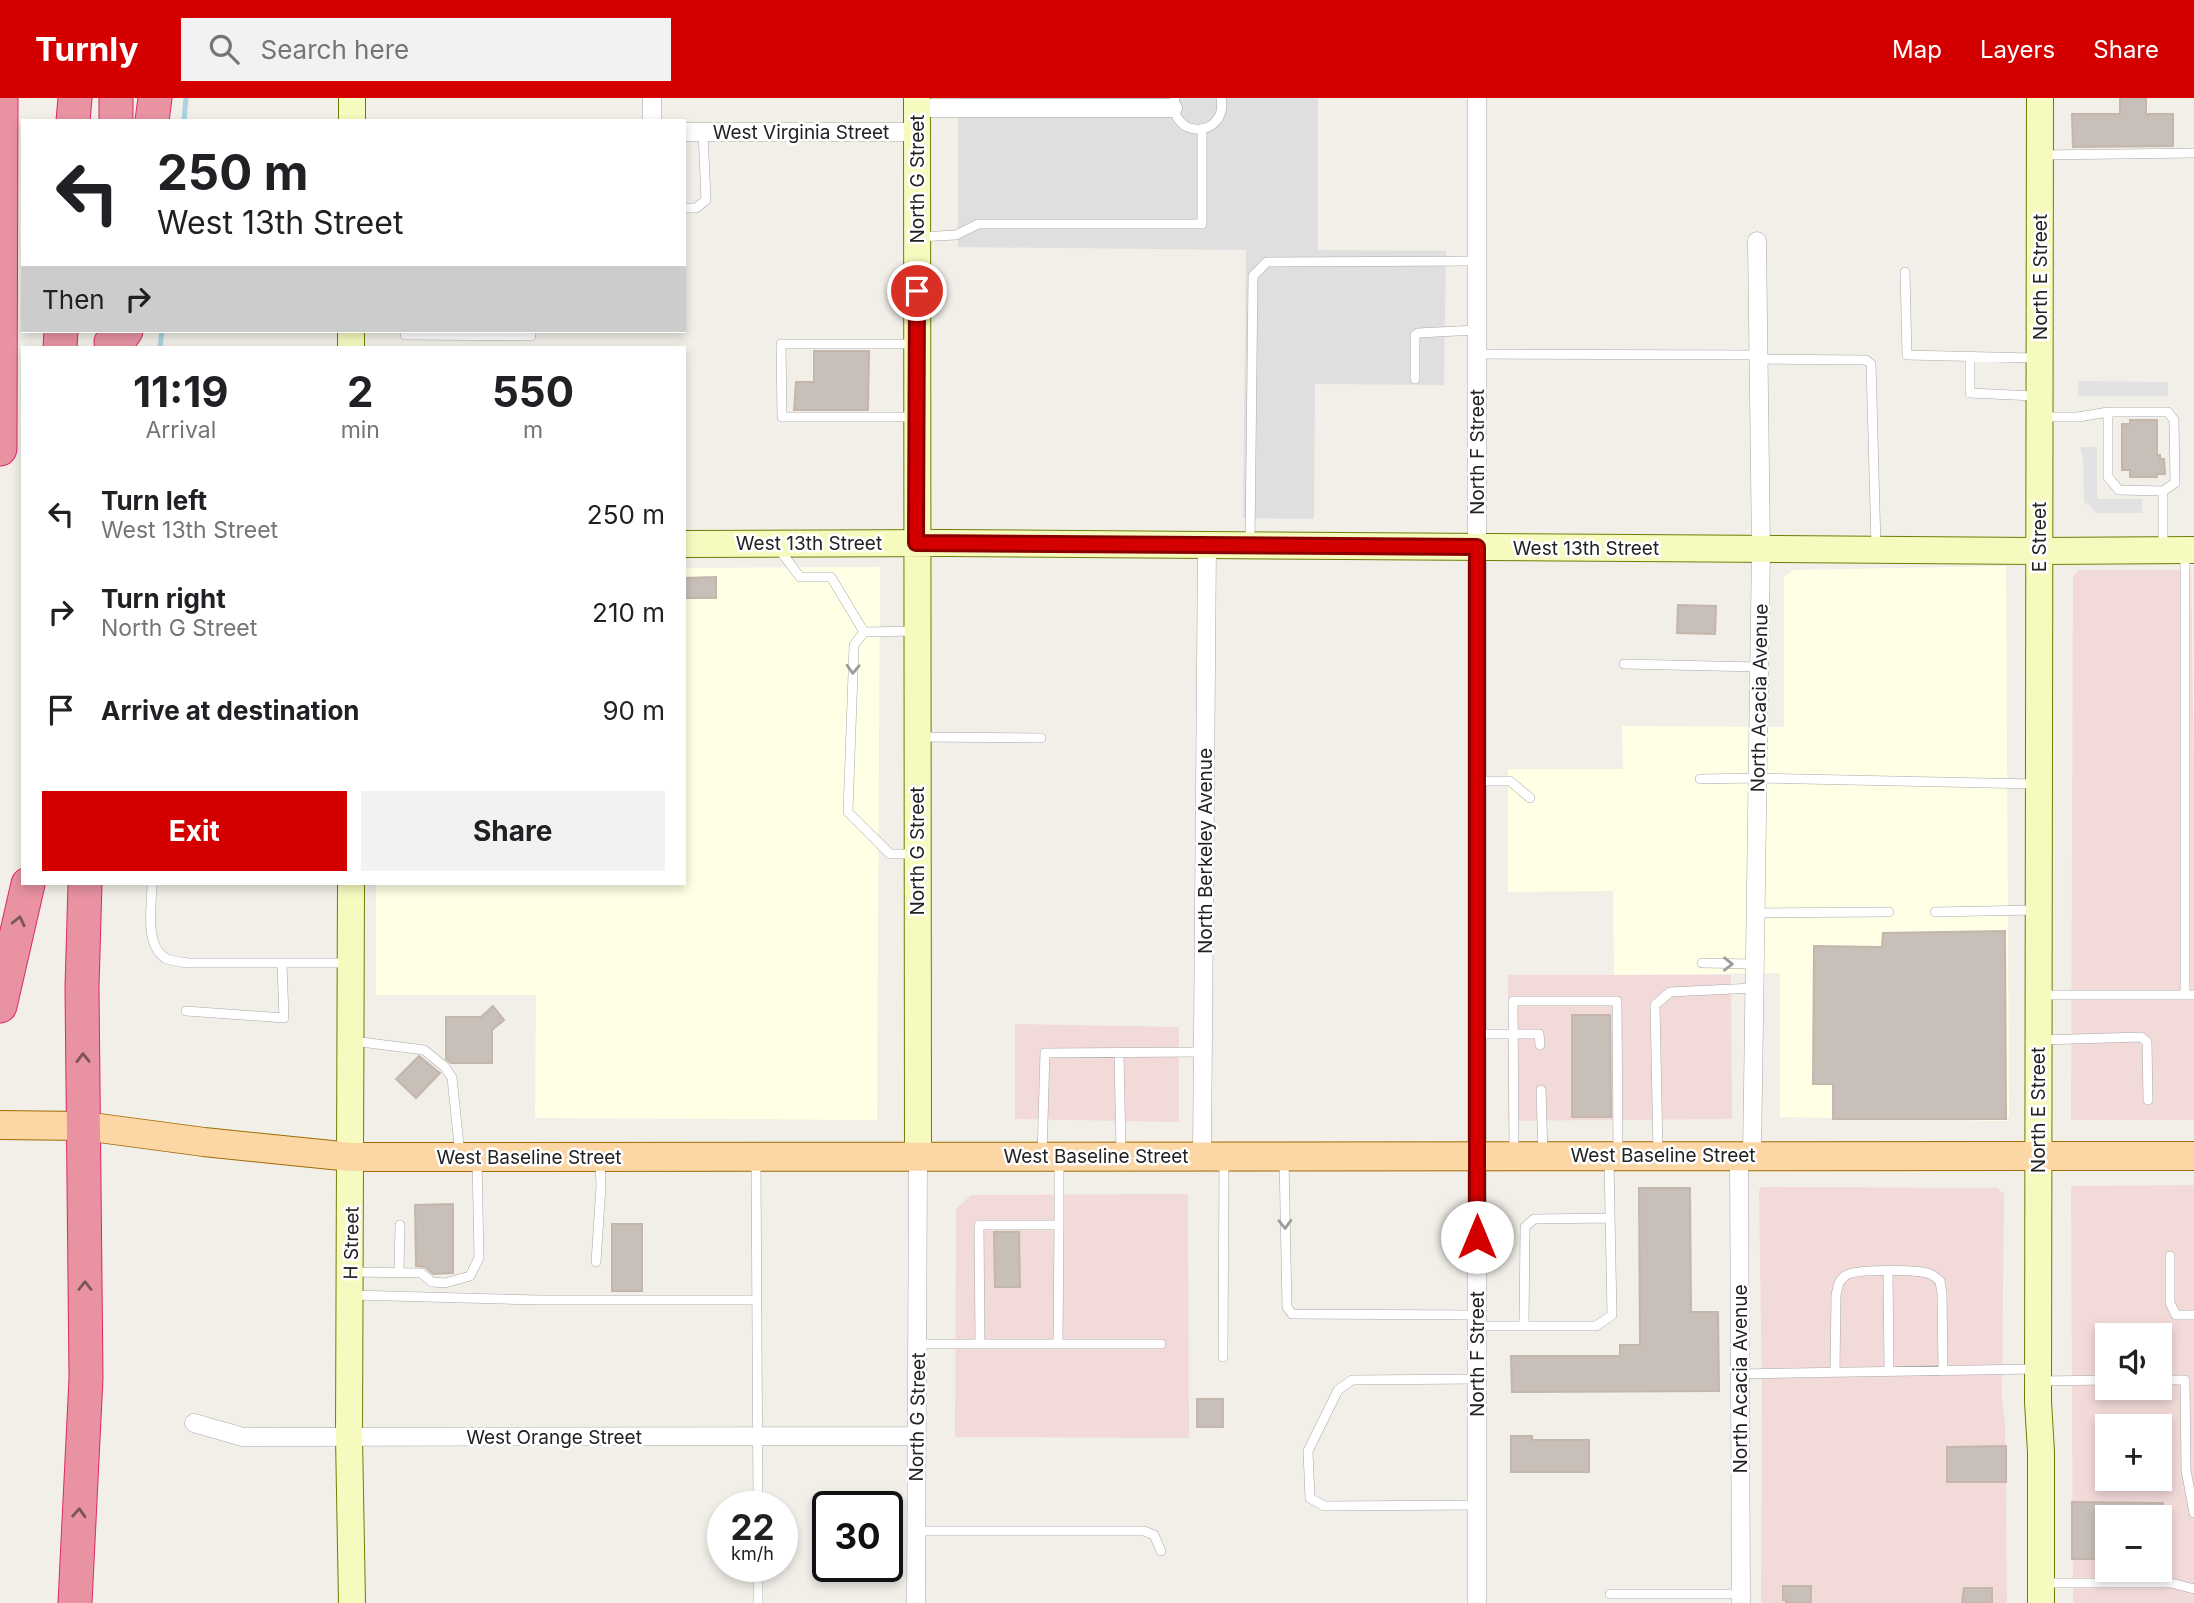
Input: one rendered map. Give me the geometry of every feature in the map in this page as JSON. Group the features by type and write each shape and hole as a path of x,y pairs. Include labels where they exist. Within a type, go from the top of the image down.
{"highway":[{"path":"0,449 1,98"},
{"path":"73,119 75,98"},
{"path":"116,98 116,119"},
{"path":"152,119 155,98"},
{"path":"0,1006 28,885"},
{"path":"75,1603 86,1378 68,1126 82,987 85,885"}],"main road":[{"name":"West Baseline Street","path":"0,1125 68,1126 351,1157 2194,1156"}],"street":[{"path":"352,98 352,119"},
{"path":"652,98 652,119"},
{"name":"North F Street","path":"1477,98 1478,1603"},
{"name":"North E Street","path":"2039,456 2040,98"},
{"name":"West Virginia Street","path":"686,132 917,113 1174,103"},
{"name":"North G Street","path":"916,1603 917,113"},
{"name":"North Acacia Avenue","path":"1741,1599 1740,1374 1754,988 1761,549 1757,241"},
{"name":"E Street","path":"2039,456 2039,617"},
{"name":"West 13th Street","path":"686,544 2181,550"},
{"name":"North Berkeley Avenue","path":"1207,545 1203,1052 1213,1156"},
{"name":"North E Street","path":"2039,617 2038,1375 2041,1593"},
{"name":"H Street","path":"351,885 349,1437 352,1603"},
{"name":"West Orange Street","path":"194,1423 243,1437 916,1436"}],"lane":[{"path":"1174,103 1176,117 1183,125 1202,130 1213,125 1220,117 1223,106 1221,98"},
{"path":"917,237 956,235 978,223 1202,224 1202,130"},
{"path":"686,208 696,208 706,200 703,132"},
{"path":"2040,155 2194,153"},
{"path":"1250,545 1253,276 1267,262 1477,261"},
{"path":"1905,272 1907,355 2039,358"},
{"path":"1415,379 1415,335 1477,330"},
{"path":"405,333 531,336 531,333"},
{"path":"916,417 782,417 781,344 917,344"},
{"path":"1477,354 1866,360 1871,364 1876,550"},
{"path":"1970,357 1969,393 2078,416 2108,412 2168,412 2174,419 2175,483 2163,491 2119,490 2108,477 2108,412"},
{"path":"2039,995 2190,995 2181,550 2163,491"},
{"path":"775,543 800,577 831,577 864,632"},
{"path":"864,632 916,631"},
{"path":"864,632 854,645 848,812 890,854 917,854"},
{"path":"1624,664 1759,667"},
{"path":"917,737 1041,738"},
{"path":"1700,779 2039,785"},
{"path":"1477,781 1510,781 1530,798"},
{"path":"152,885 152,938 163,956 187,963 351,963"},
{"path":"1935,912 2039,910"},
{"path":"1755,913 1889,912"},
{"path":"1702,963 1754,964"},
{"path":"186,1011 284,1018 282,964"},
{"path":"1658,1156 1655,1005 1670,992 1754,988"},
{"path":"1284,1156 1287,1307 1292,1314 1477,1321 1524,1326 1596,1326 1612,1315 1610,1218 1617,1001 1513,1001 1514,1156"},
{"path":"1477,1034 1539,1034 1540,1045"},
{"path":"2038,1040 2141,1037 2147,1042 2148,1100"},
{"path":"350,1284 399,1271 421,1273 432,1282 445,1283 470,1276 479,1258 468,1157 452,1079 444,1067 424,1050 351,1041"},
{"path":"1058,1344 1059,1225 1044,1056 1048,1052 1203,1052"},
{"path":"1119,1053 1121,1155"},
{"path":"1541,1090 1543,1156"},
{"path":"756,1156 758,1491"},
{"path":"1213,1156 1223,1357"},
{"path":"596,1262 601,1186 600,1157"},
{"path":"1524,1326 1525,1227 1534,1219 1610,1218"},
{"path":"399,1271 400,1224"},
{"path":"980,1344 979,1225 1059,1225"},
{"path":"2170,1255 2170,1303 2176,1315 2194,1315"},
{"path":"1835,1372 1836,1295 1839,1283 1847,1274 1917,1271 1931,1273 1940,1281 1943,1371"},
{"path":"1888,1272 1889,1371"},
{"path":"350,1284 538,1300 757,1300"},
{"path":"918,1344 1161,1344"},
{"path":"1740,1374 1943,1371 2095,1379"},
{"path":"1477,1379 1352,1380 1338,1390 1308,1451 1310,1498 1324,1506 1477,1505"},
{"path":"2172,1380 2185,1380 2186,1470 2194,1513"},
{"path":"916,1531 1144,1531 1154,1535 1161,1551"},
{"path":"758,1582 758,1603"},
{"path":"2041,1593 2071,1583 2171,1583 2194,1588"},
{"path":"1610,1594 1741,1599"}],"shaded area":[{"path":"958,98 1318,98 1318,250 1446,251 1444,385 1315,384 1314,519 1243,518 1246,250 958,247"},
{"path":"2078,381 2168,382 2168,396 2078,396"},
{"path":"2081,447 2097,447 2097,499 2142,499 2142,513 2095,513 2091,506 2084,502"},
{"path":"2006,566 2009,1116 2006,1121 1780,1117 1780,973 1614,975 1613,891 1508,892 1508,769 1623,769 1622,726 1784,727 1784,577 1793,570"},
{"path":"880,567 877,1120 535,1118 536,995 376,995 376,885 686,885 686,568"},
{"path":"2079,570 2191,570 2194,1120 2071,1120 2073,577"},
{"path":"1508,975 1731,975 1732,1119 1508,1121"},
{"path":"1015,1024 1179,1027 1179,1122 1015,1119"},
{"path":"2194,1185 2194,1603 2073,1603 2071,1186"},
{"path":"1761,1187 1997,1188 2004,1194 2002,1399 2005,1423 2007,1603 1761,1603"},
{"path":"1188,1194 1189,1438 955,1437 956,1209 971,1195"}],"building":[{"path":"2120,98 2146,98 2146,114 2173,114 2173,146 2073,147 2072,114 2120,114"},
{"path":"814,351 869,351 868,410 794,410 796,382 814,382"},
{"path":"2130,420 2157,420 2157,455 2164,459 2165,474 2157,474 2157,477 2130,477 2130,470 2122,470 2122,424 2130,424"},
{"path":"716,577 716,598 686,598 686,578"},
{"path":"1678,605 1716,606 1715,634 1677,633"},
{"path":"2005,931 2006,1119 1833,1119 1833,1084 1813,1084 1814,946 1882,947 1883,933"},
{"path":"493,1006 504,1020 492,1030 492,1063 451,1063 446,1059 446,1017 481,1017"},
{"path":"1572,1015 1610,1015 1611,1117 1572,1117"},
{"path":"419,1056 440,1073 416,1098 396,1079"},
{"path":"1639,1188 1690,1188 1691,1312 1718,1312 1719,1391 1512,1392 1511,1356 1620,1356 1620,1345 1640,1345"},
{"path":"453,1204 453,1273 433,1274 425,1267 416,1266 415,1205"},
{"path":"612,1224 642,1224 642,1291 612,1291"},
{"path":"994,1232 1019,1232 1020,1287 995,1287"},
{"path":"1197,1399 1223,1399 1223,1427 1197,1427"},
{"path":"1511,1436 1532,1436 1532,1440 1589,1440 1589,1472 1511,1472"},
{"path":"2006,1446 2006,1482 1947,1482 1947,1447"},
{"path":"2072,1502 2163,1503 2095,1505 2095,1559 2072,1559"},
{"path":"1783,1586 1811,1586 1811,1603 1786,1603 1786,1600 1783,1600"},
{"path":"1964,1588 1992,1588 1992,1603 1962,1603"}],"waterway":[{"path":"184,119 186,98"},
{"path":"160,346 162,333"}],"route":[{"path":"917,291 916,543 1477,547 1477,1237"}]}
